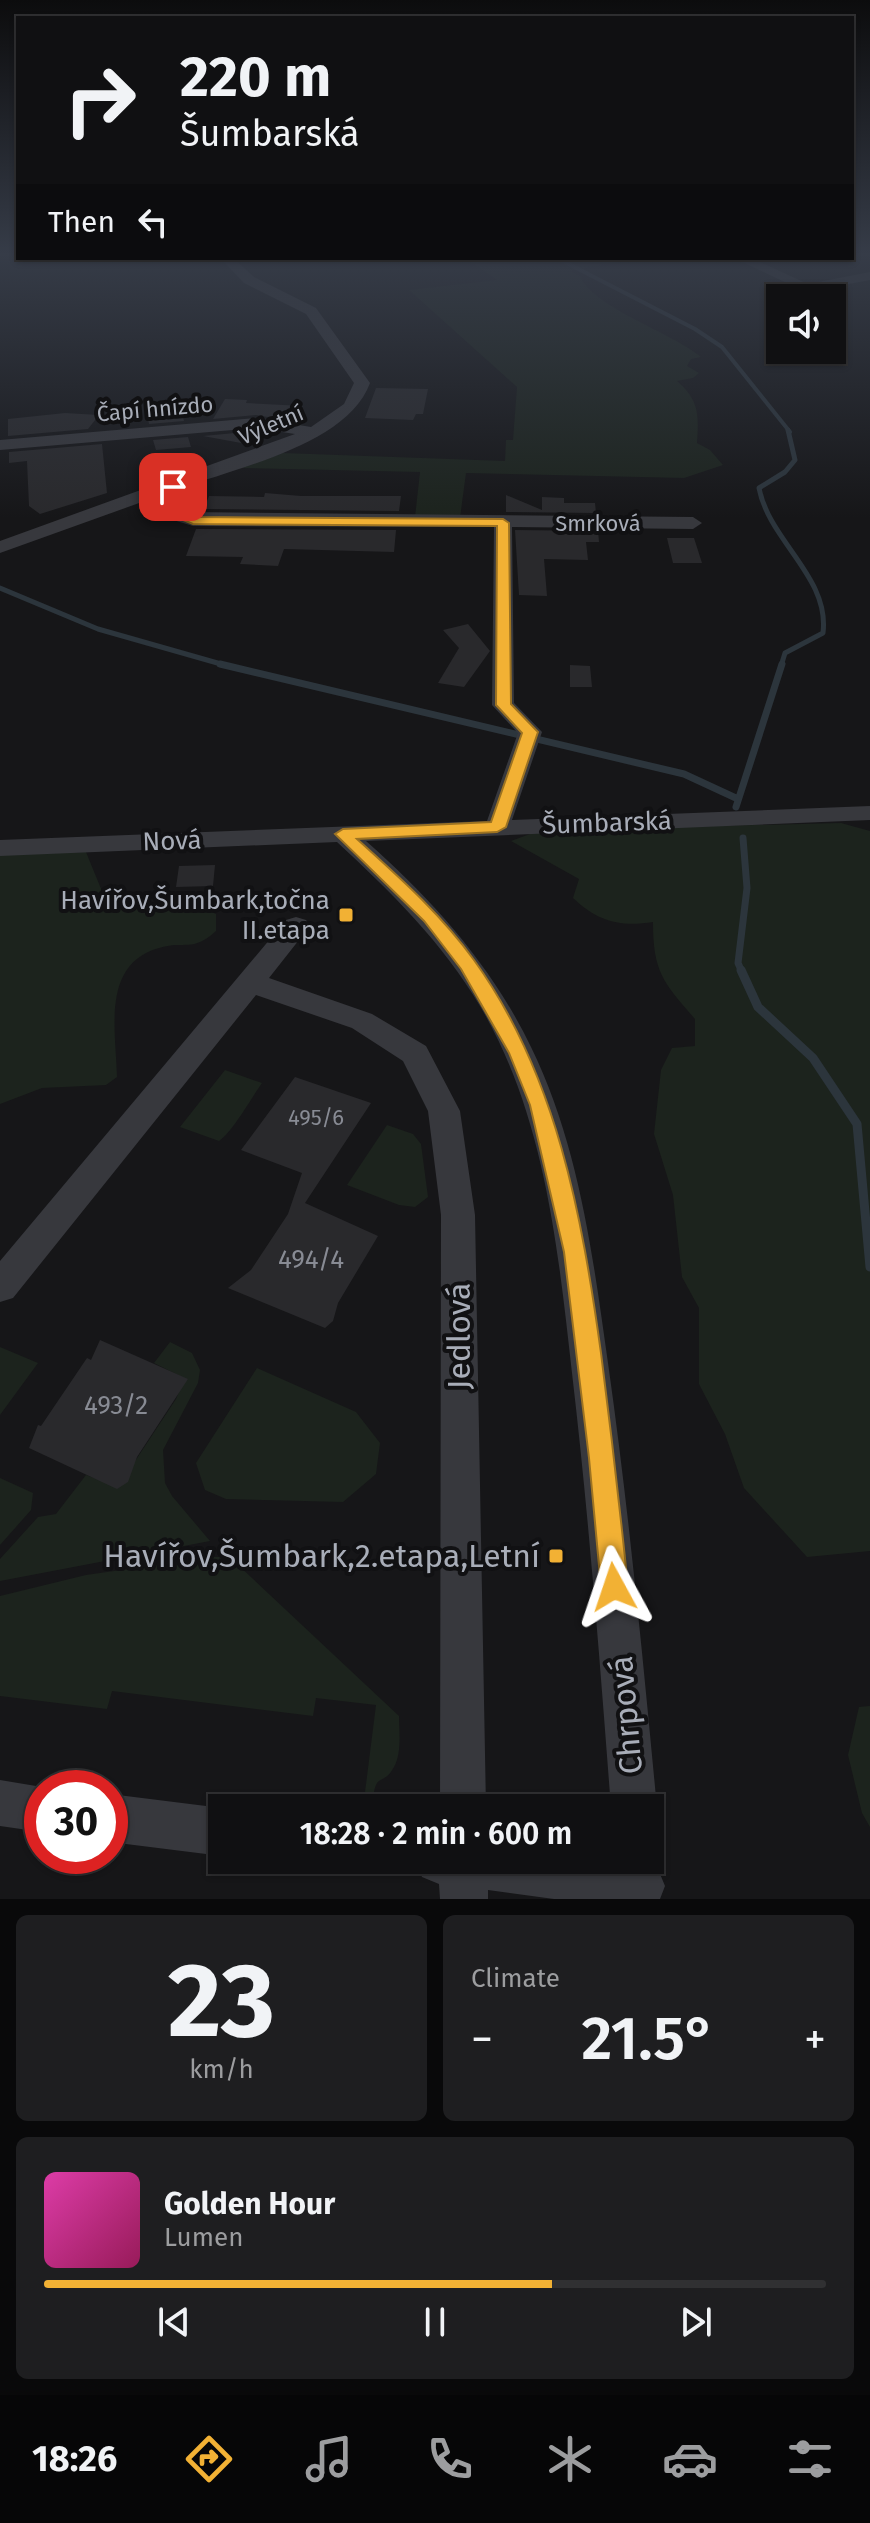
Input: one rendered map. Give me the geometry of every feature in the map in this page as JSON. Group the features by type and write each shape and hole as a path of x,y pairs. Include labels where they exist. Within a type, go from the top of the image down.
{"street":[{"name":"Výletní","path":"0,547 173,487 314,432 355,404 362,383 333,342"},
{"name":"Čapí hnízdo","path":"0,445 256,423 314,432"},
{"name":"Smrková","path":"173,487 178,498 177,515 193,520 693,523"},
{"path":"497,827 530,732 503,705 503,523"},
{"name":"Šumbarská","path":"343,834 870,813"},
{"name":"Nová","path":"0,848 343,834"},
{"name":"Chrpová","path":"343,834 430,917 469,965 519,1053 540,1105 575,1252 602,1458 633,1794"},
{"path":"0,1287 296,926"},
{"name":"Jedlová","path":"249,982 362,1021 415,1054 444,1111 458,1215 463,1794"},
{"path":"0,1803 24,1806"},
{"path":"128,1820 208,1830"},
{"path":"507,1874 641,1882"}],"shaded area":[{"path":"466,342 677,342 701,357 691,359 687,366 699,373 693,378 677,381 694,401 697,443 710,450 723,465 684,478 466,473 460,518 415,517 420,472 242,468 283,453 505,461 506,440 513,440 517,387"},
{"path":"841,823 870,831 870,1551 807,1557 744,1488 725,1434 699,1384 699,1308 682,1277 673,1195 654,1134 661,1070 672,1048 695,1046 695,1019 662,975 655,953 653,922 620,923 592,913 573,898 579,879 511,841 530,834 590,829"},
{"path":"86,852 106,901 197,905 216,914 216,931 201,942 159,948 141,956 128,968 116,1001 117,1077 106,1085 42,1088 0,1104 0,855"},
{"path":"225,1070 262,1083 230,1130 219,1141 180,1127"},
{"path":"387,1125 413,1134 421,1144 428,1197 415,1207 399,1205 347,1185"},
{"path":"170,1342 192,1353 200,1370 198,1383 163,1450 165,1483 172,1496 210,1541 0,1581 0,1559 38,1517 56,1514 86,1475 118,1487 176,1399 184,1380 188,1380 154,1363"},
{"path":"0,1347 38,1363 0,1415"},
{"path":"257,1368 356,1412 380,1443 376,1474 343,1502 226,1499 205,1490 196,1463"},
{"path":"0,1478 33,1493 31,1510 0,1545"},
{"path":"227,1557 399,1716 398,1755 390,1773 377,1783 374,1794 365,1794 376,1705 316,1698 313,1716 112,1691 107,1709 0,1696 0,1596 86,1575"},
{"path":"870,1706 870,1827 862,1813 848,1755 859,1707"}],"building":[{"path":"376,388 428,389 423,414 416,414 413,420 365,418"},
{"path":"225,399 303,406 285,420 256,415 213,419"},
{"path":"181,410 184,421 149,424 147,413"},
{"path":"65,413 99,415 88,429 8,436 8,419"},
{"path":"256,431 267,433 252,445 203,436"},
{"path":"188,437 191,447 156,450 153,440"},
{"path":"102,444 107,493 40,514 29,506 27,461 9,463 9,452"},
{"path":"265,493 401,496 399,511 204,509 209,496 264,497"},
{"path":"506,495 542,510 542,497 564,498 564,503 595,503 596,513 506,512"},
{"path":"196,529 396,530 394,552 284,549 278,566 240,564 243,557 186,556"},
{"path":"515,530 598,531 599,542 586,542 588,560 544,559 547,596 519,595"},
{"path":"667,538 694,538 702,563 673,563"},
{"path":"468,624 490,651 464,687 438,683 459,648 443,630"},
{"path":"570,665 590,666 592,687 570,687"},
{"path":"215,865 213,886 176,887 179,866"},
{"path":"295,1077 371,1103 305,1203 378,1236 338,1303 333,1321 325,1328 228,1288 251,1270 288,1214 302,1173 241,1150"},
{"path":"100,1340 188,1379 137,1457 128,1482 117,1489 29,1448 38,1425 41,1426 87,1358 91,1360"}],"waterway":[{"path":"714,342 722,347 790,432"},
{"path":"781,666 785,653 823,633 823,613 817,594 774,525 759,488 785,472 795,460 788,430"},
{"path":"0,588 98,629 226,665"},
{"path":"220,664 226,665"},
{"path":"736,807 782,664"},
{"path":"226,665 684,774 738,799"},
{"path":"742,972 738,963 747,888 743,838"},
{"path":"741,970 758,1007 813,1058 857,1124 870,1267"}],"place":[{"name":"Havířov,Šumbark,točna II.etapa","path":"346,915"},
{"name":"Havířov,Šumbark,2.etapa,Letní","path":"556,1556"}],"route":[{"path":"173,487 178,498 177,515 193,520 503,523 503,705 530,732 497,827 343,834 430,917 469,965 519,1053 540,1105 575,1252 602,1458 614,1587"}]}
